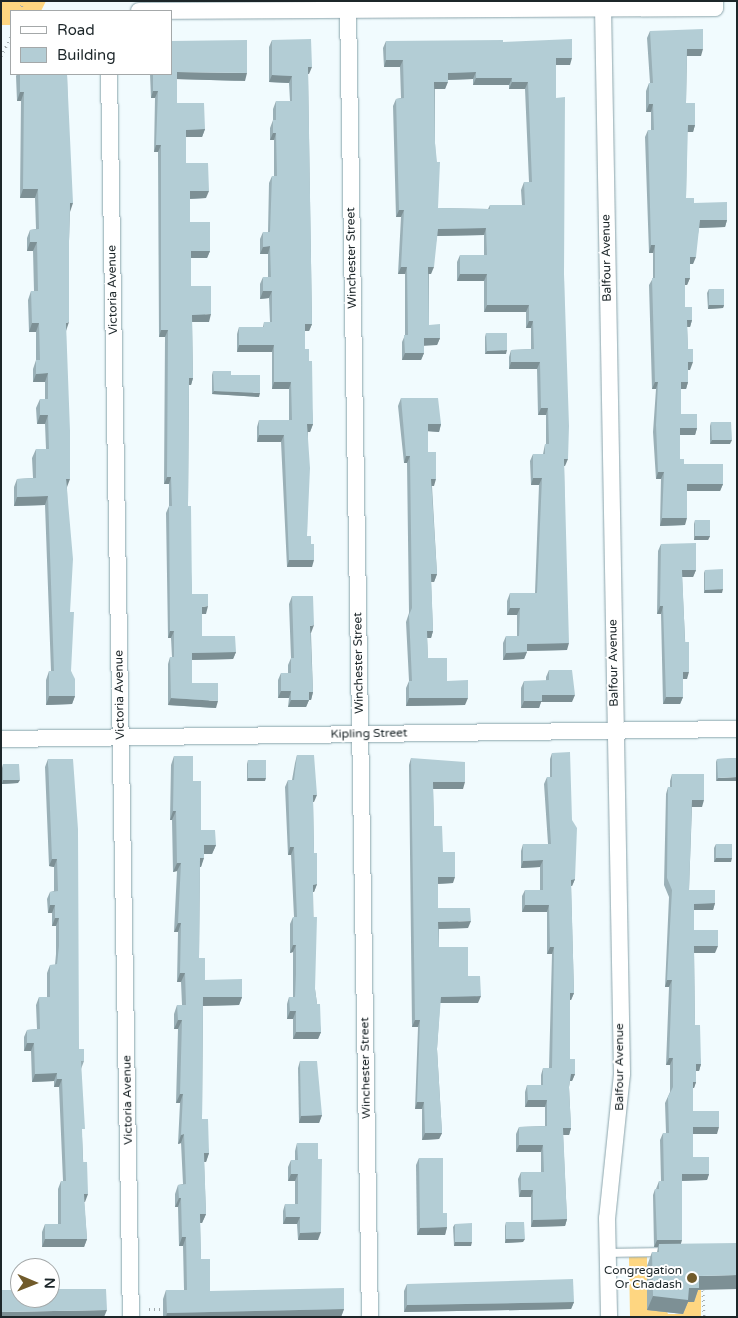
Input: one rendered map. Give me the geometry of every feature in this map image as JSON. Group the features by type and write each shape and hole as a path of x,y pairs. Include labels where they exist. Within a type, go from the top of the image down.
{"street":[{"path":"142,10 160,5 348,8 603,7 715,4"},
{"name":"Balfour Avenue","path":"603,7 621,1100 608,1194 609,1317"},
{"name":"Winchester Street","path":"348,8 370,1317"},
{"name":"Victoria Avenue","path":"109,75 131,1317"},
{"name":"Kipling Street","path":"1,739 737,729"}],"lane":[{"path":"608,1253 668,1252"}],"path":[{"path":"1,56 10,38"},
{"path":"703,1290 704,1317"},
{"path":"149,1309 162,1309"}],"shaded area":[{"path":"1,1 46,1 42,10 10,10 10,25 1,25"},
{"path":"629,1257 647,1257 647,1266 668,1314 683,1314 683,1302 694,1290 701,1290 701,1317 630,1317"}],"building":[{"path":"703,29 703,49 687,49 686,103 695,103 695,125 688,125 686,198 694,198 694,203 727,202 727,220 700,220 696,257 690,257 690,278 685,278 685,307 692,307 692,320 687,320 688,349 693,349 693,362 688,362 688,382 681,382 681,414 697,414 697,428 680,428 680,459 684,459 684,464 723,464 723,484 687,484 687,518 662,518 664,472 658,472 656,425 658,382 655,382 652,278 655,278 655,245 651,245 648,130 654,130 653,104 649,104 649,83 653,83 650,31"},
{"path":"311,39 312,67 308,67 312,324 305,324 305,349 309,349 309,361 312,361 313,424 307,424 310,468 307,536 311,536 311,544 314,544 314,560 289,560 284,435 259,435 259,420 292,420 291,382 274,382 274,345 239,345 239,327 264,327 264,322 272,322 272,291 263,291 263,277 271,277 270,246 263,247 263,232 270,232 272,176 277,176 276,133 273,133 273,120 276,120 276,101 292,101 292,76 272,75 272,40"},
{"path":"572,39 572,58 556,58 556,98 565,97 564,274 569,426 568,459 564,459 569,643 527,644 527,652 506,653 506,636 519,636 520,608 510,608 510,593 537,593 542,478 533,478 533,454 545,454 545,444 549,444 548,408 541,408 540,362 511,362 511,350 534,349 533,321 529,321 529,305 487,305 487,274 460,274 460,255 487,255 486,228 438,229 434,267 428,267 429,325 440,324 440,338 424,338 424,353 405,353 404,335 408,335 407,267 401,267 404,210 399,210 396,99 404,98 403,60 386,60 386,41 503,40 503,42","holes":["476,72 476,78 512,78 512,82 528,82 532,182 524,182 525,205 490,205 490,209 438,208 440,162 437,162 435,143 434,82 448,82 448,73"]},
{"path":"247,40 247,73 177,72 177,103 204,103 205,129 186,130 186,163 208,163 209,191 190,191 190,222 210,222 210,251 191,251 191,286 211,286 211,314 192,315 193,378 189,378 188,506 191,506 192,594 208,594 208,606 202,607 202,636 235,636 236,652 192,653 192,683 218,683 218,701 171,698 170,657 174,657 174,631 170,631 169,506 172,506 171,477 167,477 168,330 161,330 161,145 156,145 158,91 153,91 153,75 172,75 172,41"},
{"path":"20,75 67,75 73,203 70,203 69,322 66,323 70,479 66,479 73,559 70,612 74,612 71,671 75,679 75,696 49,696 49,671 54,671 48,496 17,497 17,479 36,478 36,449 49,449 48,415 40,415 40,399 48,399 48,373 36,374 36,360 40,360 39,323 32,323 31,291 38,291 37,242 30,242 30,230 39,229 38,189 23,189 24,92 20,92"},
{"path":"709,289 724,289 724,305 709,305"},
{"path":"486,333 507,333 507,350 487,351"},
{"path":"213,371 231,371 231,375 260,375 260,393 214,391"},
{"path":"401,398 438,398 441,424 428,424 428,452 436,452 436,479 431,479 437,574 431,574 433,631 427,631 428,658 447,658 447,681 468,680 468,698 409,698 409,681 412,681 409,615 412,608 410,456 406,456"},
{"path":"711,422 731,422 732,440 712,440"},
{"path":"695,520 710,520 710,536 695,536"},
{"path":"696,543 696,570 682,570 685,642 689,642 689,672 683,672 683,697 666,697 663,606 660,606 661,544"},
{"path":"723,569 723,589 705,590 705,570"},
{"path":"292,596 313,596 314,625 310,626 313,692 309,692 309,700 291,700 291,691 281,691 281,673 291,673 291,658 294,658"},
{"path":"549,670 572,670 575,695 542,695 542,701 524,701 524,681 549,680"},
{"path":"570,752 572,820 577,828 575,879 571,880 574,993 570,993 570,1059 575,1059 575,1074 571,1074 569,1087 571,1128 563,1128 567,1219 533,1220 533,1190 521,1190 521,1172 544,1172 543,1145 519,1145 519,1127 547,1126 547,1100 528,1100 527,1085 543,1085 543,1068 552,1068 554,947 550,947 549,905 525,905 525,890 543,890 543,860 523,861 523,844 551,844 547,777 552,777 552,753"},
{"path":"297,755 314,755 317,795 313,795 314,853 317,853 317,884 313,885 313,917 317,917 315,989 317,1004 320,1004 321,1032 296,1032 296,1011 290,1011 289,997 295,997 296,974 296,945 293,945 293,917 297,917 294,847 290,847 288,780 294,780"},
{"path":"174,756 193,756 193,781 201,781 201,830 215,830 216,845 204,845 204,858 200,858 199,958 205,958 205,980 242,979 242,997 203,997 202,1119 208,1119 209,1153 204,1153 206,1214 200,1214 201,1259 210,1259 210,1291 344,1288 344,1309 167,1313 166,1290 187,1290 186,1237 182,1237 181,1198 179,1198 178,1185 186,1184 184,1134 181,1135 183,1094 180,1094 182,1020 178,1020 177,1005 186,1005 185,973 180,973 181,923 178,923 181,863 177,863 176,811 173,811"},
{"path":"411,758 465,762 465,782 433,782 434,826 442,826 443,852 455,852 455,877 438,877 438,908 470,908 471,921 438,922 439,947 468,947 468,976 480,976 481,996 441,997 437,1049 442,1133 425,1133 424,1102 417,1102 420,1020 415,1020"},
{"path":"737,758 737,777 718,778 717,759"},
{"path":"48,759 73,759 78,829 79,1049 84,1049 84,1061 81,1061 85,1129 82,1129 83,1162 87,1162 88,1194 84,1194 87,1239 45,1239 45,1224 61,1224 61,1181 66,1181 62,1079 57,1079 57,1073 35,1074 34,1043 27,1043 27,1030 40,1029 39,997 50,997 50,965 57,964 59,946 59,918 55,918 55,905 50,905 50,892 58,891 57,859 52,859"},
{"path":"248,760 266,760 266,778 248,778"},
{"path":"3,764 19,764 20,780 3,780"},
{"path":"672,774 704,774 704,800 692,800 689,890 715,890 715,903 694,904 694,930 718,930 718,946 694,946 695,1025 700,1025 701,1064 696,1064 696,1082 693,1082 693,1111 719,1111 719,1127 693,1127 693,1157 709,1157 709,1174 682,1174 682,1240 657,1240 655,1189 659,1189 659,1181 664,1181 663,1133 669,1133 668,1097 673,1087 673,1058 669,1058 672,980 667,980 672,890 667,878 668,787 672,787"},
{"path":"716,844 732,844 732,858 716,858"},
{"path":"300,1061 317,1061 322,1115 301,1116"},
{"path":"297,1143 318,1143 318,1159 322,1159 321,1232 300,1233 300,1217 286,1217 285,1204 298,1204 298,1174 291,1174 291,1160 298,1160"},
{"path":"419,1158 443,1158 443,1213 447,1213 447,1227 420,1228"},
{"path":"506,1222 524,1222 525,1239 506,1239"},
{"path":"472,1223 472,1242 455,1242 455,1224"},
{"name":"Congregation Or Chadash","path":"737,1243 737,1275 699,1276 699,1288 689,1288 688,1300 653,1296 652,1252 659,1252 659,1244"},
{"path":"573,1279 574,1302 407,1305 407,1284"},
{"path":"60,1289 106,1289 107,1310 1,1312 1,1290 10,1290 10,1308 60,1308"}],"place":[{"name":"Congregation Or Chadash","path":"692,1278"}]}
